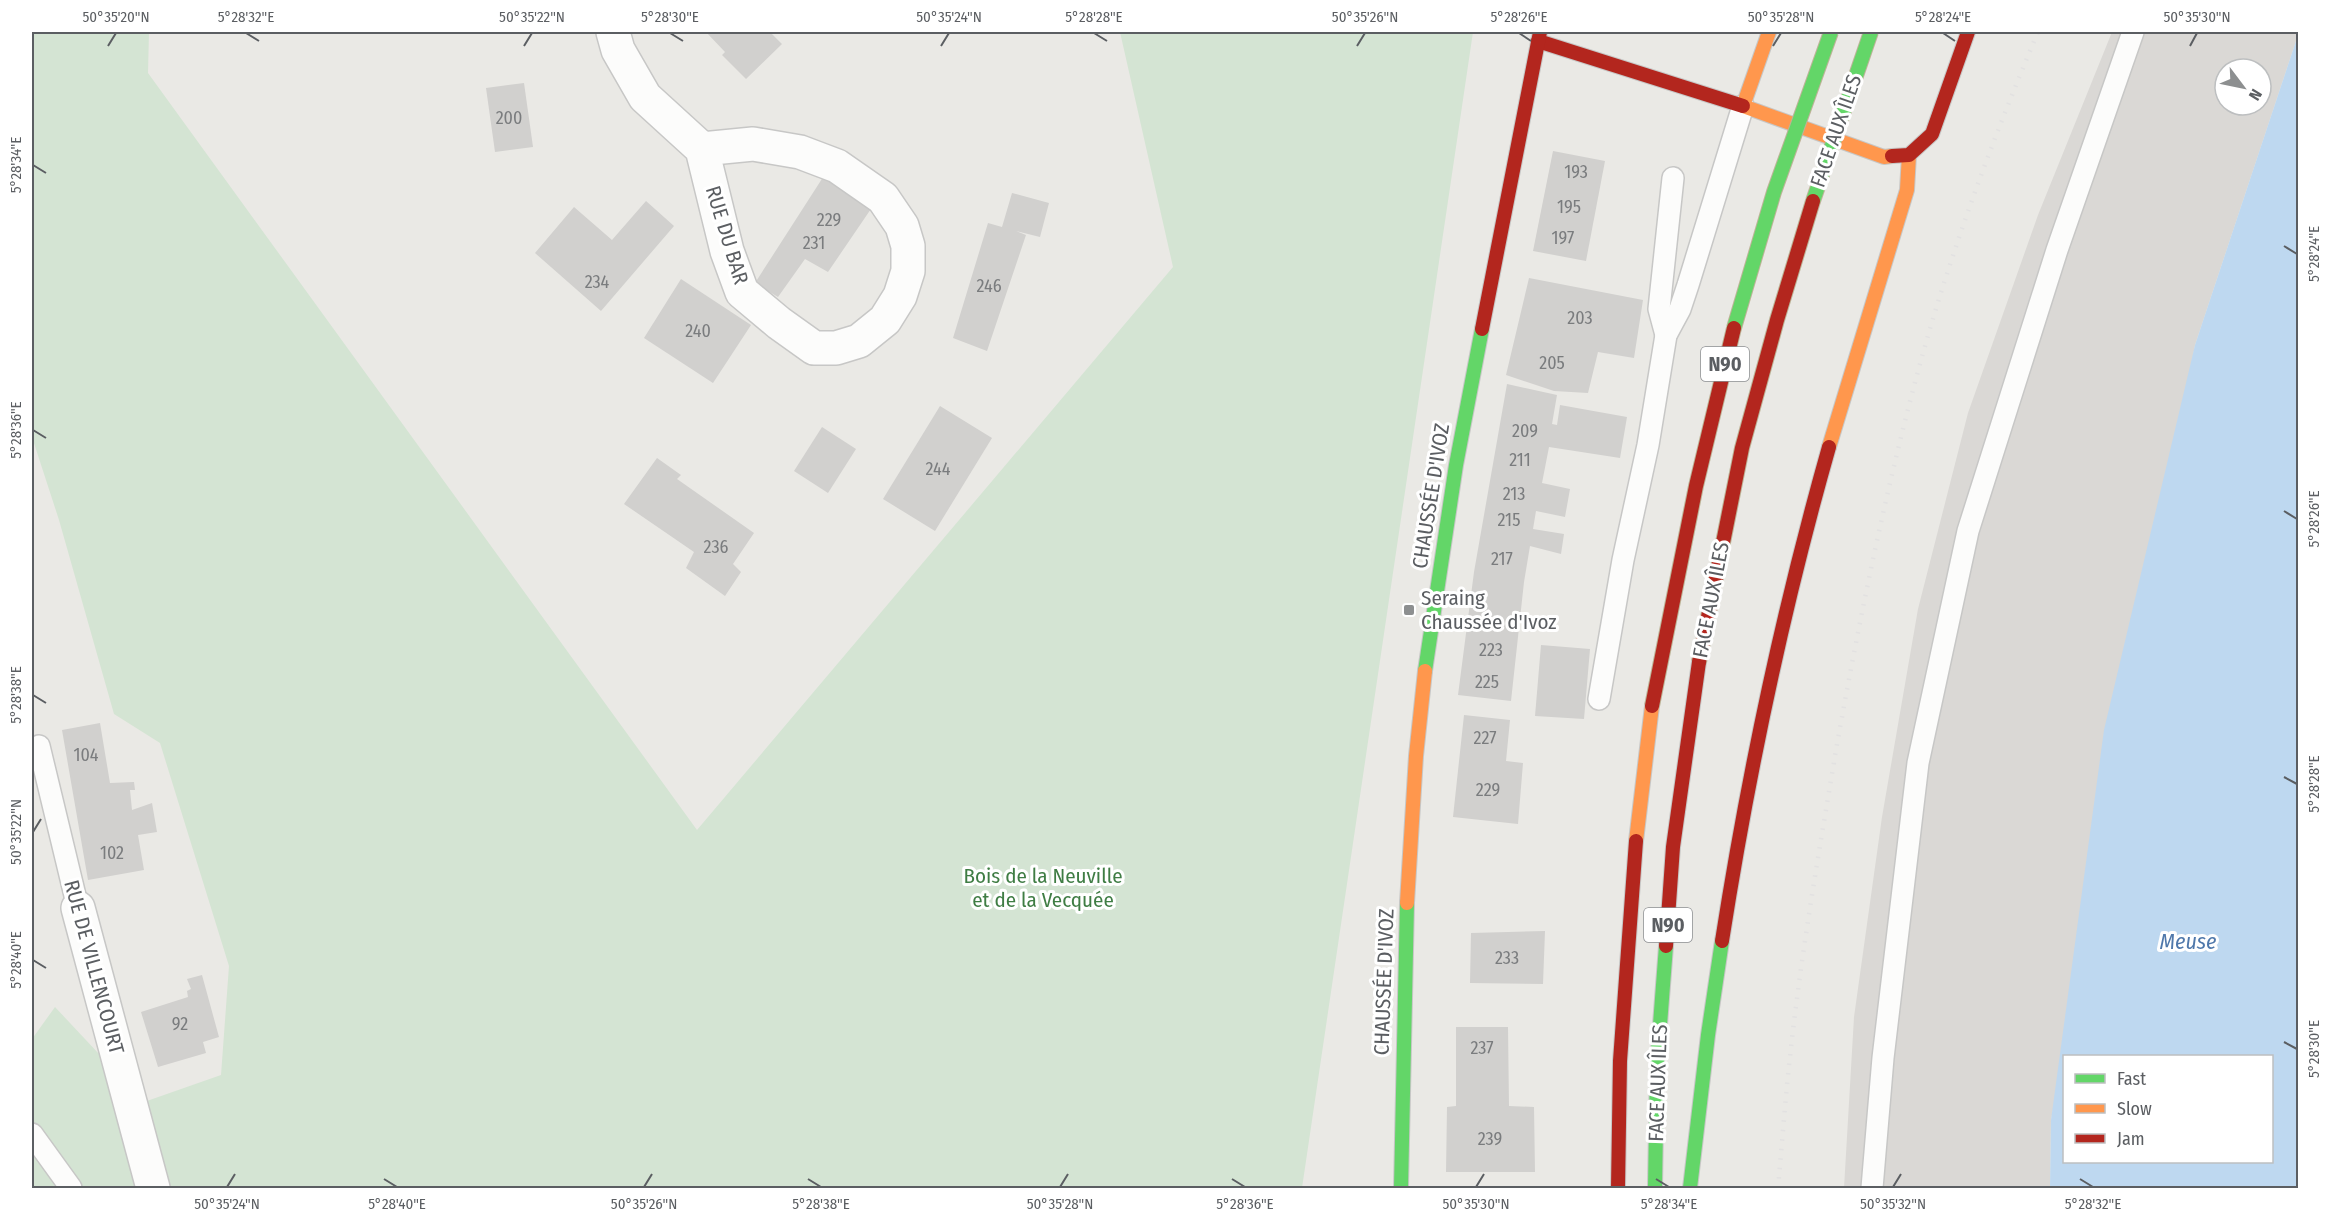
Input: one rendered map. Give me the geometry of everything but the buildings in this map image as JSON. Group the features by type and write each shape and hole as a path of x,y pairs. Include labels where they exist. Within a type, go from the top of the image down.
{"main road":[{"path":"1743,106 1769,32"},
{"name":"FACE AUX ÎLES","path":"1618,1188 1621,1049 1635,852 1652,706 1682,548 1727,355 1773,196 1831,32"},
{"name":"FACE AUX ÎLES","path":"1655,1188 1657,1064 1673,847 1699,662 1729,507 1752,409 1805,225 1871,32"},
{"path":"1539,36 1884,157 1909,155 1932,134 1968,32"},
{"name":"CHAUSSÉE D'IVOZ","path":"1401,1188 1407,908 1416,756 1423,686 1456,465 1539,36"},
{"path":"1690,1188 1715,985 1767,704 1804,545 1841,408 1907,190 1909,155"}],"street":[{"path":"613,32 618,50 645,98 702,149"},
{"name":"RUE DU BAR","path":"753,144 800,152 837,166 883,198 902,226 908,246 908,271 900,296 885,320 859,341 836,348 814,348 779,323 742,291 727,251 702,149 753,144"},
{"name":"RUE DE VILLENCOURT","path":"78,908 153,1188"}],"lane":[{"path":"1872,1188 1883,1058 1918,763 1968,531 2057,250 2133,32"},
{"path":"1599,699 1623,560 1648,445 1666,335 1680,309 1743,106"},
{"path":"1666,335 1659,309 1673,178"},
{"name":"RUE DE VILLENCOURT","path":"39,746 78,908"},
{"path":"32,1134 71,1188"}],"shaded area":[{"path":"2112,32 2298,32 2273,110 2273,57 2213,57 2213,117 2271,117 2195,345 2051,1120 2050,1188 1844,1188 1854,1017 1882,817 1918,609 1968,413 2038,215"}],"green space":[{"name":"Bois de la Neuville et de la Vecquée","path":"32,32 149,32 148,73 697,830 1173,267 1120,32 1473,32 1302,1188 32,1188 32,1039 55,1007 144,1102 221,1075 229,966 160,743 114,714 59,520 32,437"}],"water":[{"name":"Meuse","path":"2298,35 2298,1188 2050,1188 2051,1120 2104,730 2195,345 2271,117 2273,117 2273,110"}],"railway":[{"path":"1778,1188 1790,1057 1811,903 1845,700 1886,500 1923,353 1948,271 1990,150 2038,32"}],"traffic: fast":[{"path":"1734,328 1774,192 1831,32"},
{"path":"1813,201 1871,32"},
{"path":"1425,671 1456,465 1482,329"},
{"path":"1401,1188 1407,903"},
{"path":"1690,1188 1708,1035 1722,941"},
{"path":"1655,1188 1657,1064 1666,946"}],"traffic: slow":[{"path":"1769,32 1743,106 1884,157 1892,156"},
{"path":"1829,447 1907,190 1909,155"},
{"path":"1407,903 1416,756 1425,671"},
{"path":"1636,841 1652,706"}],"traffic: jam":[{"path":"1482,329 1540,32"},
{"path":"1892,156 1909,155 1932,134 1968,32"},
{"path":"1538,41 1743,106"},
{"path":"1699,662 1742,448 1813,201"},
{"path":"1652,706 1696,486 1734,328"},
{"path":"1722,941 1743,817 1768,692 1829,447"},
{"path":"1666,946 1673,847 1699,662"},
{"path":"1618,1188 1620,1061 1636,841"}],"place":[{"name":"Seraing Chaussée d'Ivoz","path":"1409,610"}]}
